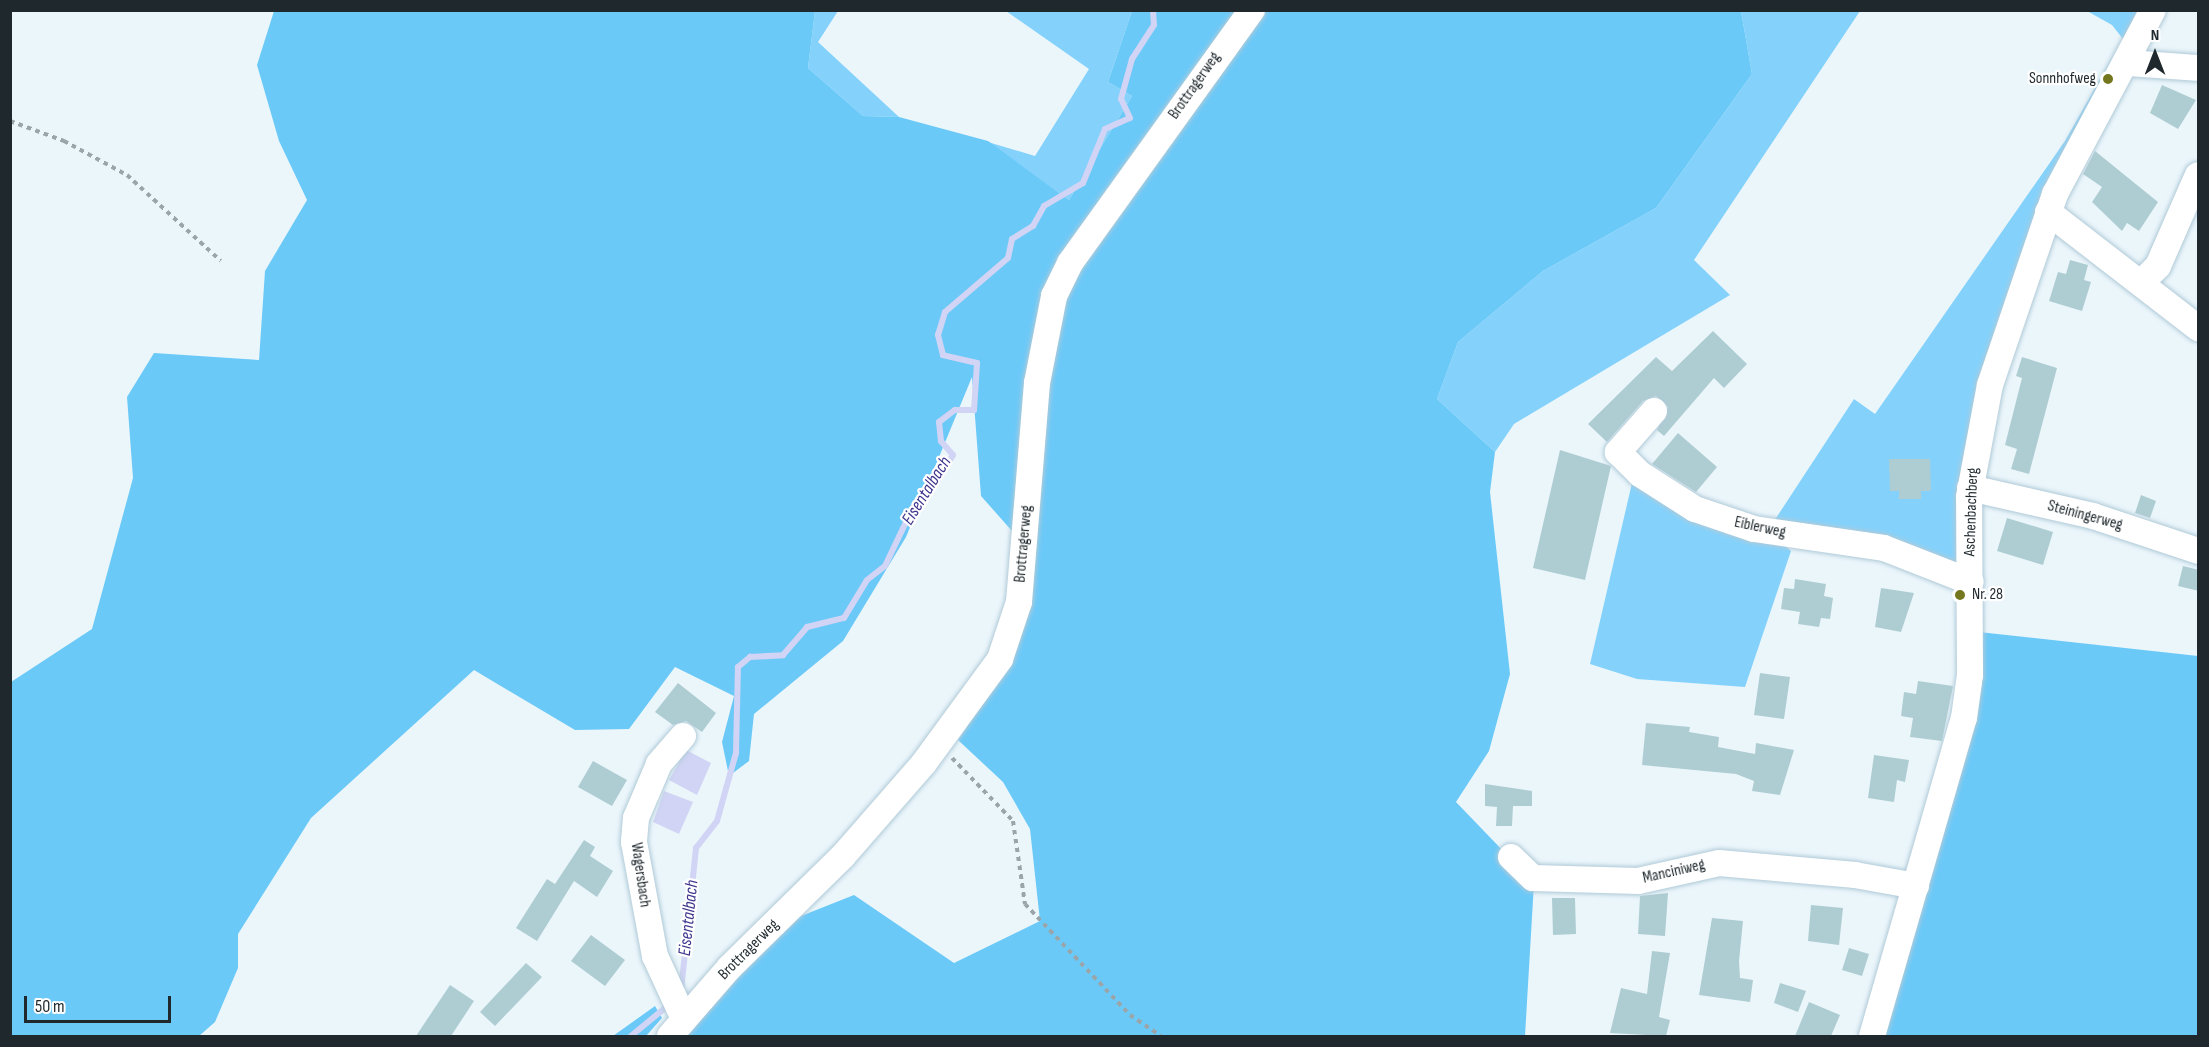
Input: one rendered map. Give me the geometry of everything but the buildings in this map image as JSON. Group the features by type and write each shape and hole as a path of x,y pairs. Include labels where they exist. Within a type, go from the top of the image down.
{"street":[{"name":"Brottragerweg","path":"675,1014 843,856 939,744 1000,659 1013,631 1037,383 1054,296 1070,263 1252,10"},
{"name":"Aschenbachberg","path":"1872,1036 1964,718 1971,675 1971,488 1990,385 2048,212 2070,161 2127,63 2153,10"},
{"path":"2127,63 2199,68"},
{"path":"2141,283 2158,266 2199,175"},
{"path":"2048,212 2199,328"},
{"name":"Eiblerweg","path":"1654,411 1618,452 1640,474 1695,508 1754,528 1884,548 1971,582"},
{"name":"Steiningerweg","path":"1971,488 2093,516 2199,551"},
{"name":"Wagersbach","path":"675,1014 645,917 634,842 636,818 659,764 683,736"},
{"name":"Manciniweg","path":"1511,856 1533,878 1638,881 1719,863 1844,873 1916,886"}],"path":[{"path":"10,121 64,141 127,175 153,193 221,261"},
{"path":"939,744 1013,820 1025,904 1130,1016 1161,1036"}],"shaded area":[{"path":"274,11 815,11 808,68 863,116 899,117 988,141 1069,200 1132,96 1108,82 1132,11 1741,11 1752,74 1656,208 1543,271 1458,342 1437,399 1495,452 1490,492 1510,674 1489,751 1456,802 1534,883 1525,1036 684,1036 682,1028 801,916 854,895 954,963 1040,921 1030,829 1003,782 958,740 1012,660 1028,549 981,496 972,377 906,537 843,641 754,714 749,761 729,776 722,742 734,696 675,667 629,729 575,730 474,670 311,818 238,934 238,968 215,1022 199,1036 11,1036 11,682 92,629 133,478 127,397 154,353 259,360 265,271 307,200 279,141 257,65"},
{"path":"815,11 838,11 818,42 899,117 863,116 808,68"},
{"path":"1006,11 1132,11 1108,82 1132,96 1069,200 988,142 1035,156 1089,69"},
{"path":"1741,11 1860,11 1694,260 1730,295 1514,424 1495,452 1437,399 1458,342 1543,271 1656,208 1752,74"},
{"path":"2087,11 2161,11 2077,165 1997,387 1961,590 1908,562 1778,540 1791,551 1745,687 1637,679 1590,664 1632,483 1763,538 1854,399 1875,414 2065,141 2123,39 2112,25"},
{"path":"1979,632 2198,656 2198,1036 1880,1036"},
{"path":"686,750 711,763 697,795 669,780"},
{"path":"664,791 693,802 679,834 653,822"},
{"path":"655,1006 662,1018 646,1036 613,1036"}],"waterway":[{"name":"Eisentalbach","path":"681,991 696,848 717,821 736,753 738,667 750,657 783,655 807,627 844,618 867,580 885,566 915,503 931,491 953,455 941,441 939,422 955,410 974,410 977,363 943,355 938,335 945,312 1008,258 1012,239 1033,226 1044,206 1083,183 1105,129 1130,118 1121,99 1132,59 1154,25 1153,10"},
{"name":"Eisentalbach","path":"631,1036 671,1003"}],"place":[{"name":"Sonnhofweg","path":"2108,79"},
{"name":"Nr. 28","path":"1960,595"}]}
